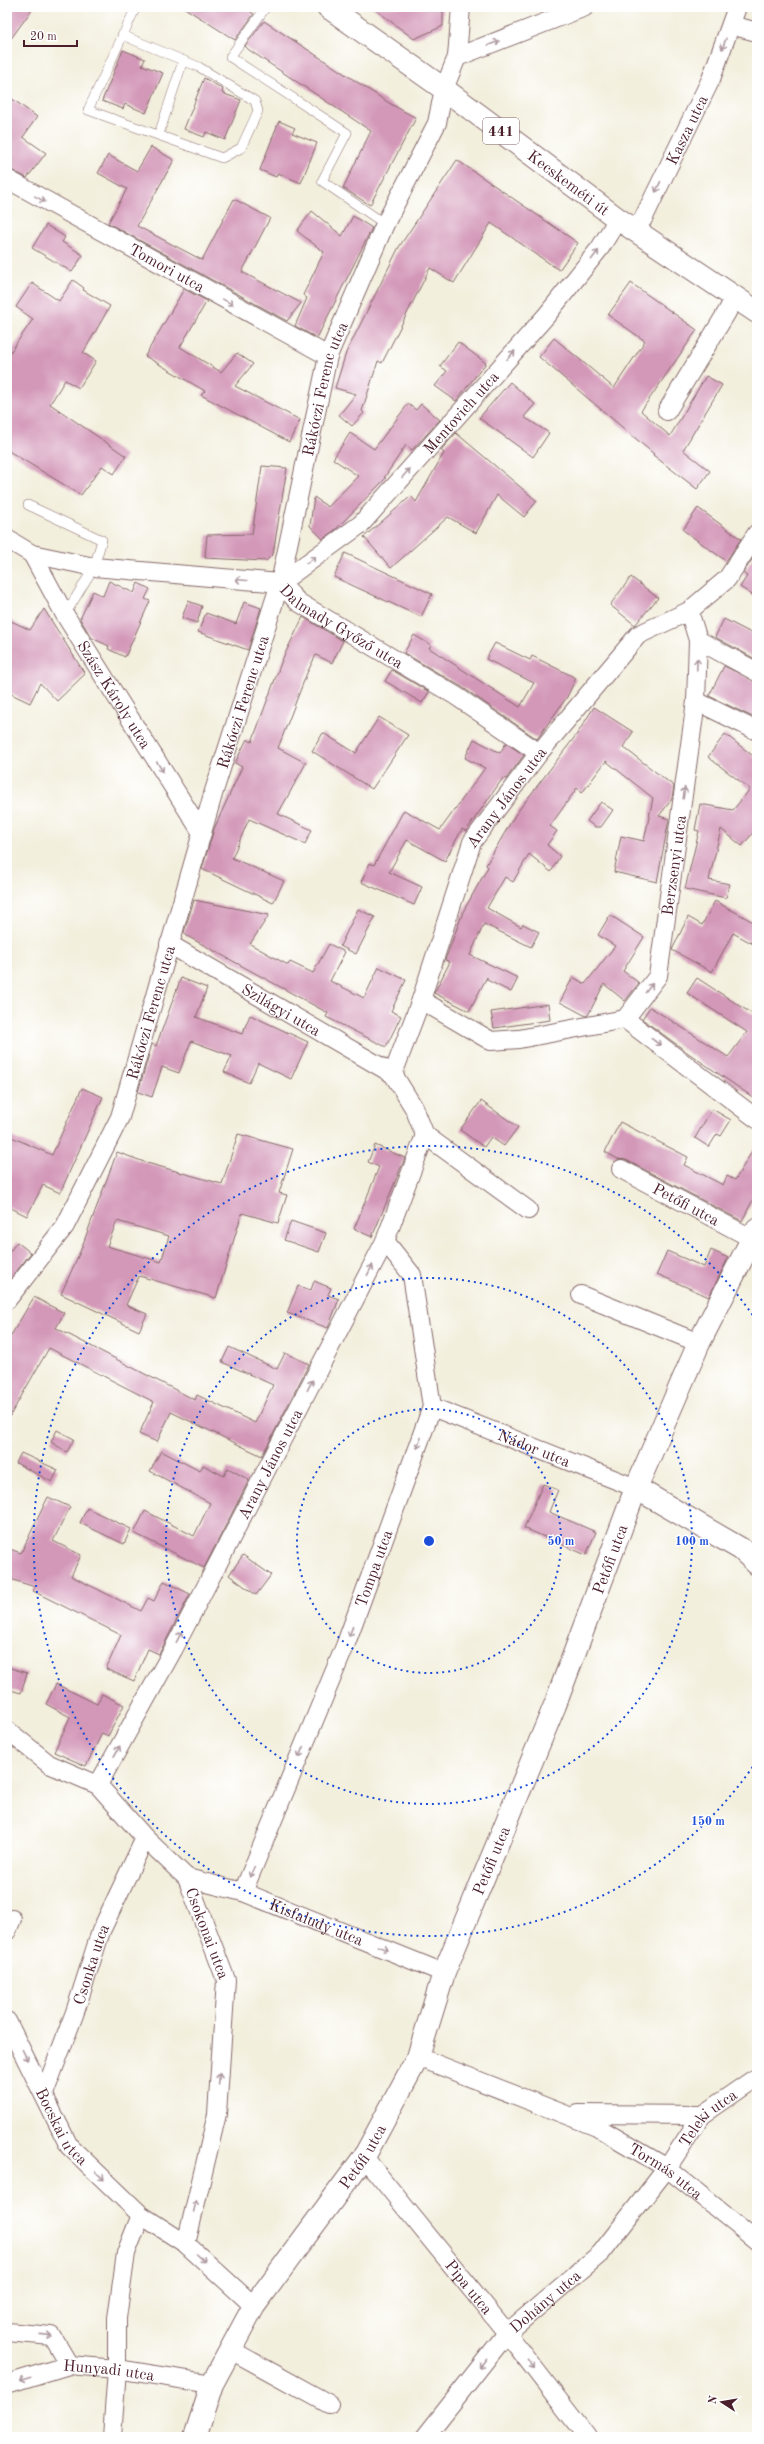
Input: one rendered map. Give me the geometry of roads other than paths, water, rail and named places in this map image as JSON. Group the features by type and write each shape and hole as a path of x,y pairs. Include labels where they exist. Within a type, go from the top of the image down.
{"street":[{"name":"Kecskeméti út","path":"328,7 444,89 627,224 757,312"},
{"name":"Rákóczi Ferenc utca","path":"7,1300 65,1226 120,1117 202,833 280,583 328,356 385,224 437,123 444,89 457,57 462,7"},
{"path":"457,57 585,7"},
{"name":"Kasza utca","path":"627,224 643,219 711,79 738,7"},
{"path":"731,26 757,32"},
{"name":"Tomori utca","path":"7,179 328,356"},
{"name":"Mentovich utca","path":"280,583 361,524 546,316 600,248 627,224"},
{"path":"667,411 727,312 735,296"},
{"name":"Arany János utca","path":"393,1074 421,1000 472,842 539,753 638,635 689,611 727,579 757,533"},
{"name":"Dalmady Győző utca","path":"7,538 32,554 94,567 280,583 298,602 456,696 539,753"},
{"name":"Szász Károly utca","path":"32,554 65,615 202,833"},
{"name":"Berzsenyi utca","path":"625,1019 658,976 696,701 698,640 689,611"},
{"path":"698,640 757,672"},
{"path":"696,701 757,730"},
{"name":"Szilágyi utca","path":"169,944 393,1074"},
{"path":"421,1000 491,1041 519,1039 625,1019 757,1119"},
{"path":"393,1074 414,1108 425,1135 528,1210"},
{"name":"Arany János utca","path":"98,1785 173,1650 385,1241 425,1135"},
{"name":"Petőfi utca","path":"195,2437 212,2384 229,2349 254,2306 364,2157 418,2057 444,1973 555,1705 636,1488 699,1343 754,1233 621,1169"},
{"name":"Tompa utca","path":"243,1892 345,1646 432,1407 412,1275 385,1241"},
{"path":"581,1295 699,1343"},
{"name":"Nádor utca","path":"432,1407 636,1488"},
{"path":"636,1488 741,1549 757,1564"},
{"name":"Csokonai utca","path":"7,1730 49,1764 98,1785 145,1838 188,1878 226,1980 217,2114 186,2244"},
{"name":"Csonka utca","path":"44,2094 75,2012 101,1931 145,1838"},
{"name":"Kisfaludy utca","path":"188,1878 243,1892 444,1973"},
{"name":"Bocskai utca","path":"7,2021 69,2146 141,2215 186,2244 254,2306"},
{"name":"Tormás utca","path":"418,2057 597,2127 667,2168 757,2241"},
{"name":"Teleki utca","path":"667,2168 702,2115 757,2077"},
{"name":"Tormás utca","path":"566,2114 702,2115"},
{"name":"Pipa utca","path":"364,2157 507,2333 587,2437"},
{"name":"Dohány utca","path":"425,2437 507,2333 601,2252 667,2168"},
{"path":"112,2437 117,2369 117,2318 126,2253 141,2215"},
{"path":"7,2332 52,2336 70,2365"},
{"path":"229,2349 329,2404"},
{"name":"Hunyadi utca","path":"7,2384 70,2365 117,2369 212,2384"}],"lane":[{"path":"122,35 199,67 255,101 258,111 241,148 222,158 159,134 88,110 122,35 136,7"},
{"path":"266,7 230,57 347,133 322,181 385,224"},
{"path":"159,134 183,61"},
{"path":"28,505 102,540 94,567 65,615"}]}
